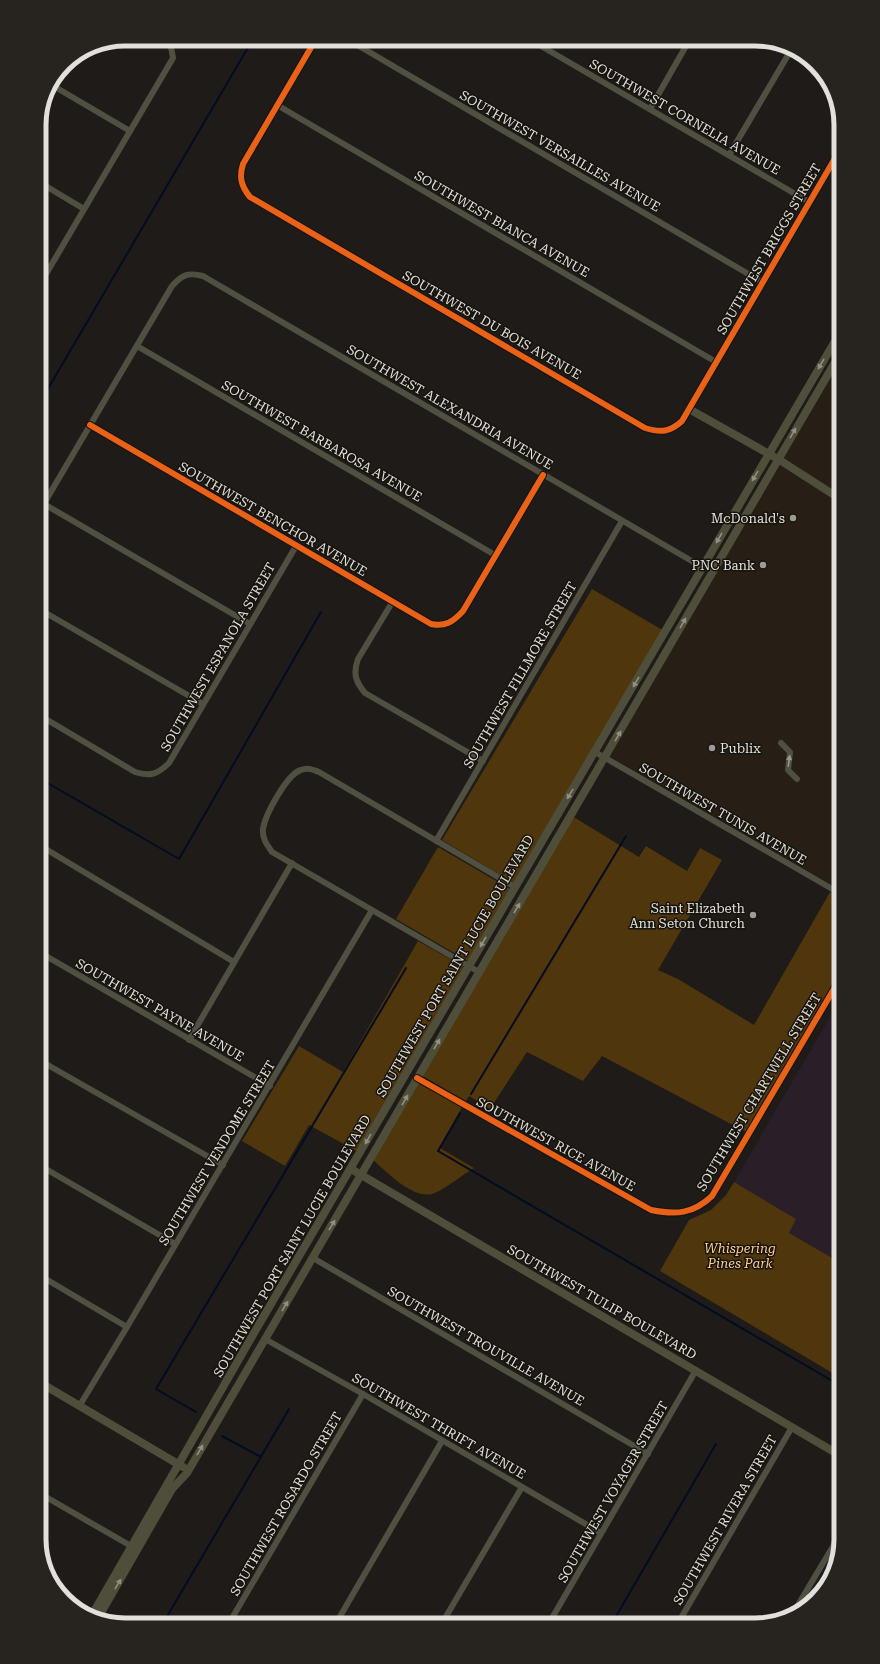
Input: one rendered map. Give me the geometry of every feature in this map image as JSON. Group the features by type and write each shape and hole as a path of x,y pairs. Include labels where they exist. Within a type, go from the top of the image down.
{"main road":[{"name":"SOUTHWEST PORT SAINT LUCIE BOULEVARD","path":"94,1612 178,1464 595,752 767,454 834,343"},
{"name":"SOUTHWEST PORT SAINT LUCIE BOULEVARD","path":"100,1614 172,1489 188,1470 362,1176 417,1078 834,364"},
{"path":"689,409 778,459 834,494"},
{"path":"701,594 702,567"},
{"name":"SOUTHWEST TULIP BOULEVARD","path":"351,1169 792,1427 834,1450"},
{"path":"46,1386 188,1470"}],"street":[{"path":"46,274 172,58 171,46"},
{"path":"277,105 312,46"},
{"name":"SOUTHWEST VERSAILLES AVENUE","path":"359,46 762,282"},
{"name":"SOUTHWEST CORNELIA AVENUE","path":"541,46 809,202"},
{"path":"650,109 686,46"},
{"path":"729,155 789,54"},
{"path":"56,87 130,131"},
{"name":"SOUTHWEST DU BOIS AVENUE","path":"277,105 243,164 241,180 244,189 250,197 645,428 656,432 666,432 682,421 716,362"},
{"name":"SOUTHWEST BIANCA AVENUE","path":"277,105 716,362"},
{"name":"SOUTHWEST BRIGGS STREET","path":"716,362 834,160"},
{"path":"46,186 84,209"},
{"name":"SOUTHWEST ALEXANDRIA AVENUE","path":"137,346 172,286 184,274 193,273 203,276 702,567"},
{"path":"46,501 137,346"},
{"name":"SOUTHWEST BARBAROSA AVENUE","path":"137,346 495,555"},
{"name":"SOUTHWEST BENCHOR AVENUE","path":"90,424 430,624 446,625 456,619 463,611 495,555"},
{"path":"495,555 543,475"},
{"path":"46,505 250,624"},
{"name":"SOUTHWEST FILLMORE STREET","path":"436,841 622,521"},
{"name":"SOUTHWEST ESPANOLA STREET","path":"46,719 135,772 145,775 154,774 162,770 169,763 296,546"},
{"path":"393,601 358,659 355,667 355,677 358,685 365,693 483,761"},
{"path":"46,613 203,704"},
{"path":"781,743 790,752 788,770 797,779"},
{"name":"SOUTHWEST TUNIS AVENUE","path":"595,752 834,890"},
{"path":"479,972 272,852 266,844 263,830 266,819 287,780 294,773 302,769 309,769 319,772 515,887"},
{"path":"46,849 234,962"},
{"path":"189,1040 292,863"},
{"name":"SOUTHWEST VENDOME STREET","path":"80,1405 270,1086 372,910"},
{"name":"SOUTHWEST PAYNE AVENUE","path":"46,956 270,1086"},
{"name":"SOUTHWEST CHARTWELL STREET","path":"688,1210 703,1204 712,1196 834,989"},
{"path":"46,1064 223,1165"},
{"name":"SOUTHWEST RICE AVENUE","path":"417,1078 651,1210 672,1214 688,1210"},
{"path":"46,1169 175,1244"},
{"name":"SOUTHWEST TROUVILLE AVENUE","path":"313,1258 648,1454"},
{"path":"46,1279 127,1328"},
{"name":"SOUTHWEST THRIFT AVENUE","path":"265,1339 363,1394 601,1533"},
{"name":"SOUTHWEST VOYAGER STREET","path":"552,1618 696,1370"},
{"name":"SOUTHWEST ROSARDO STREET","path":"232,1618 363,1394"},
{"name":"SOUTHWEST RIVERA STREET","path":"681,1618 792,1427"},
{"path":"339,1618 442,1441"},
{"path":"445,1618 522,1487"},
{"path":"46,1497 131,1546"},
{"path":"798,1605 833,1546"}],"shaded area":[{"path":"834,370 834,491 782,458"},
{"path":"778,464 830,497 834,502 834,886 606,754"},
{"path":"834,1010 834,1259 789,1233 796,1219 734,1182"}],"green space":[{"path":"592,589 666,632 519,886 442,840"},
{"path":"572,816 639,857 646,846 687,871 700,848 722,860 658,970 678,979 754,1025 830,892 834,895 834,981 746,1132 602,1056 583,1081 527,1052 490,1109 469,1096 466,1101 417,1073"},
{"path":"438,847 515,892 473,964 396,919"},
{"path":"418,941 469,970 362,1154 309,1125 285,1166 242,1141 299,1046 343,1072"},
{"path":"414,1079 462,1107 440,1148 474,1168 436,1193 432,1194 416,1192 408,1188 392,1177 372,1159"},
{"name":"Whispering Pines Park","path":"734,1182 796,1219 789,1233 834,1259 834,1374 660,1271 689,1220 711,1210 726,1195"}],"waterway":[{"path":"46,392 249,46"},
{"path":"46,782 179,859 321,612"},
{"path":"471,1094 626,836"},
{"path":"196,1412 156,1389 406,968"},
{"path":"460,1113 438,1151 834,1382"},
{"path":"166,1618 289,1409"},
{"path":"222,1436 261,1457"},
{"path":"615,1618 716,1444"}],"cycle path":[{"path":"312,46 243,164 241,177 245,189 250,197 645,428 651,430 661,431 669,429 678,425 682,421 834,160"},
{"path":"90,425 431,624 436,625 448,623 463,611 543,475"},
{"path":"417,1078 651,1210 676,1213 684,1212 691,1210 712,1196 834,989"}],"place":[{"name":"McDonald's","path":"793,518"},
{"name":"PNC Bank","path":"763,565"},
{"name":"Publix","path":"712,748"},
{"name":"Saint Elizabeth Ann Seton Church","path":"753,915"}]}
